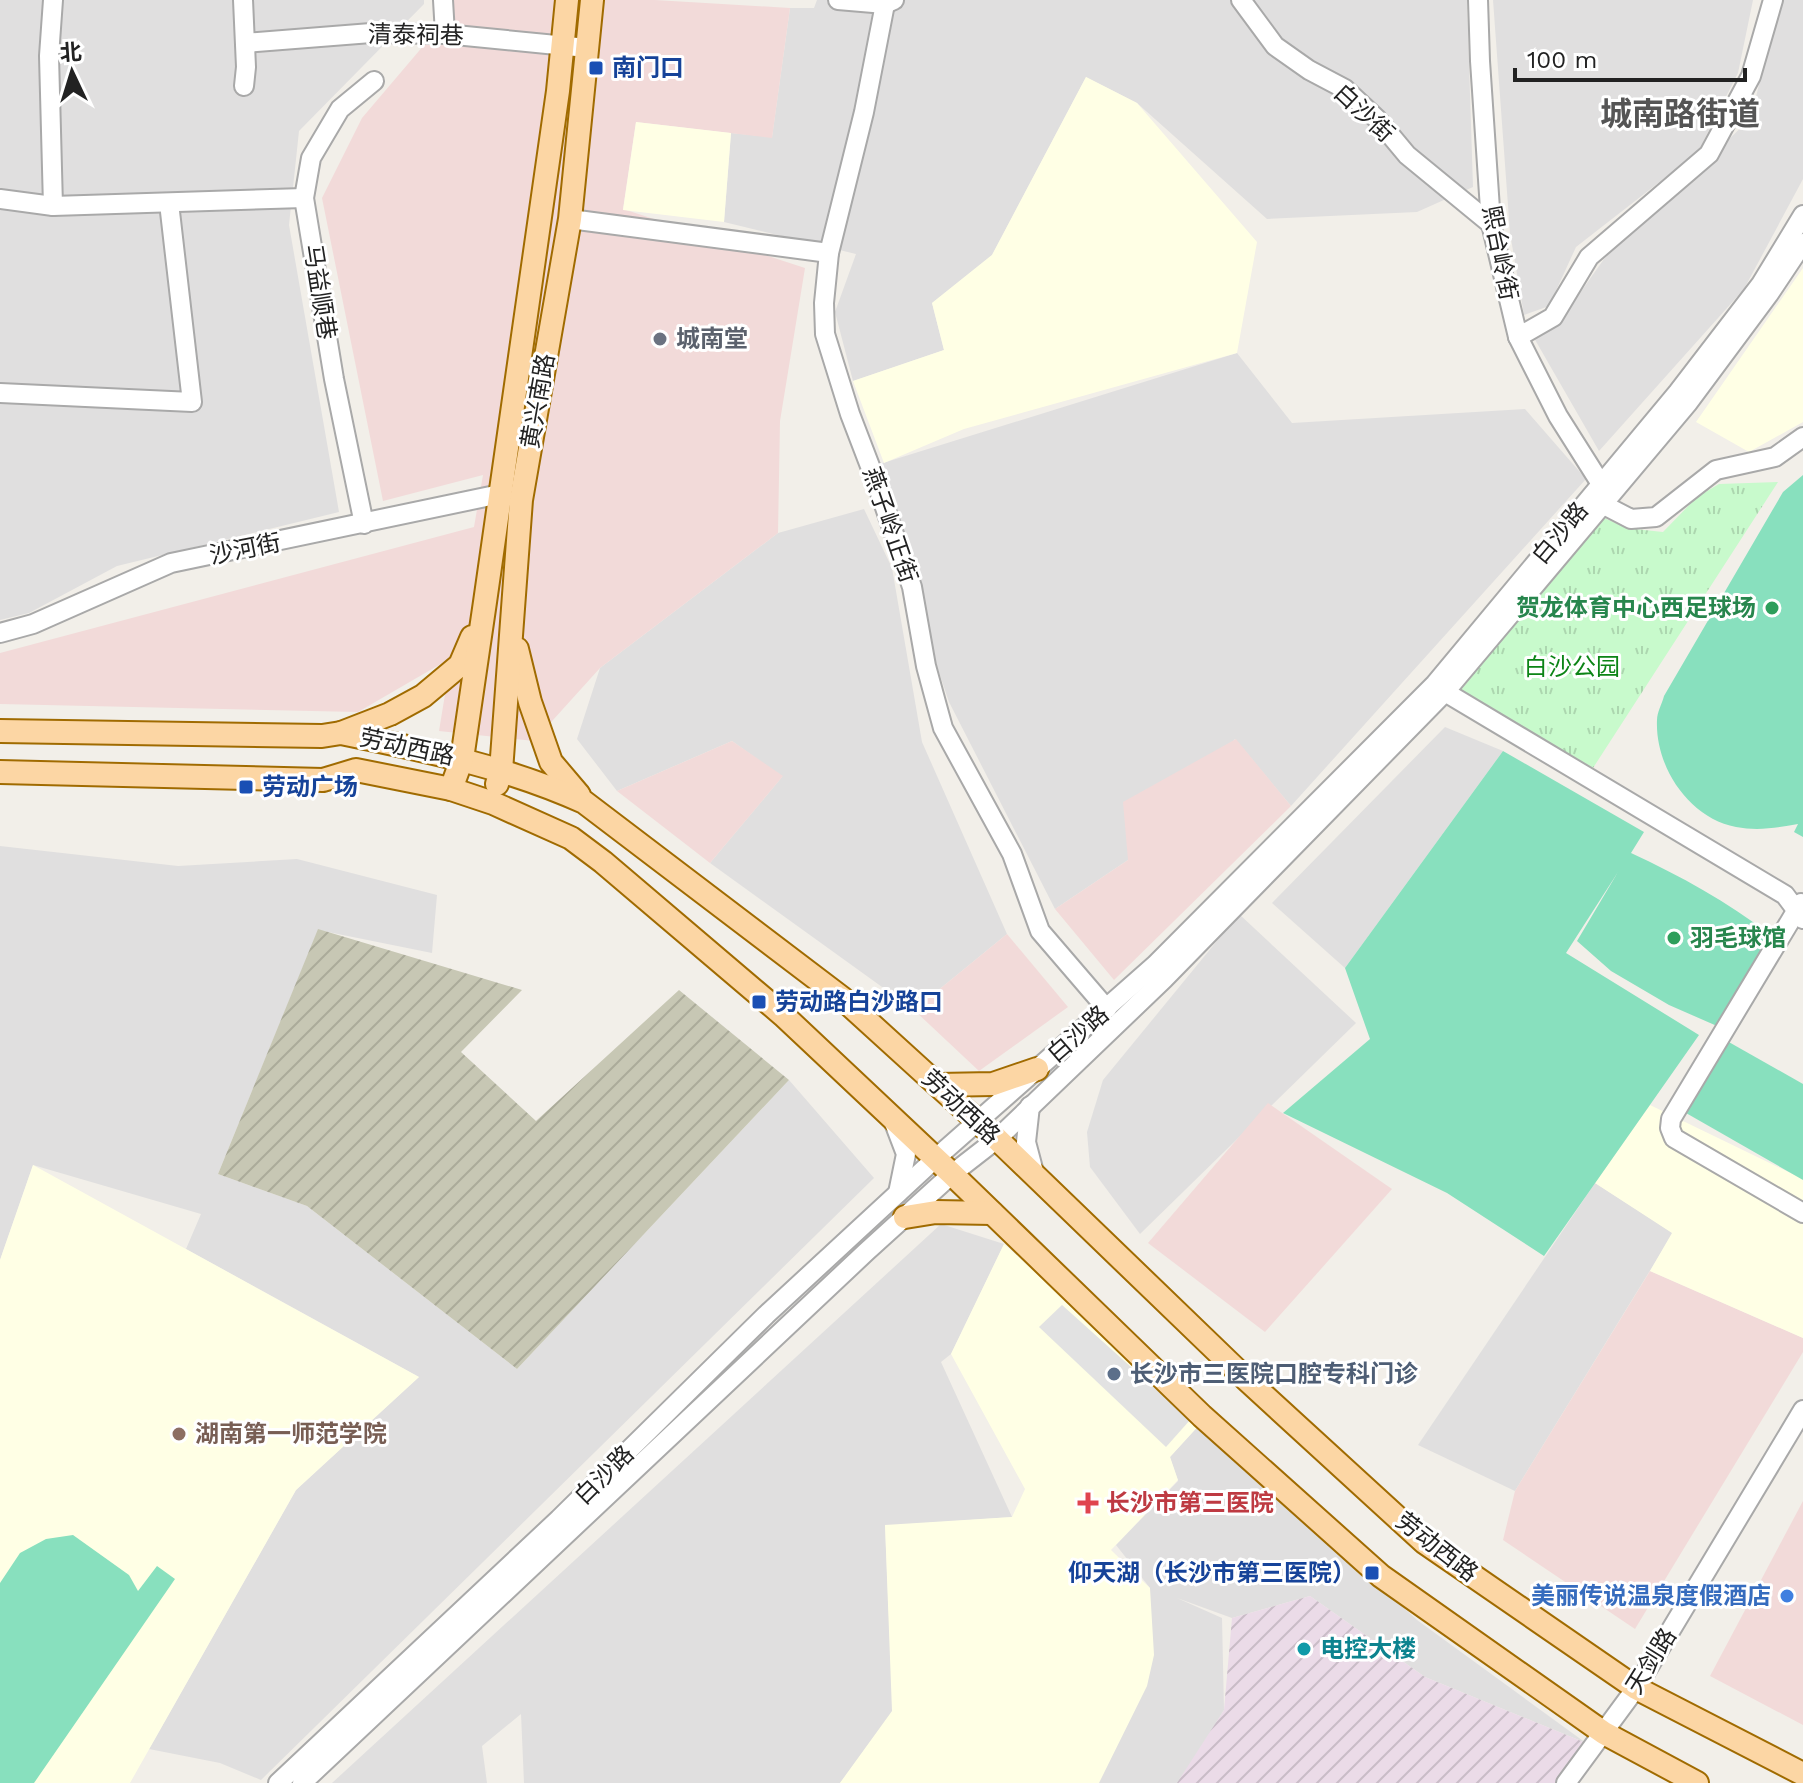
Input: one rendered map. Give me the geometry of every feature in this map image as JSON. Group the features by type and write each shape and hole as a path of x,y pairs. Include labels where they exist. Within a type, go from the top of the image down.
{"main road":[{"name":"黄兴南路","path":"451,789 462,759 567,0"},
{"name":"黄兴南路","path":"493,803 501,771 521,500 570,219 592,0"},
{"path":"341,733 390,714 423,696 460,665 485,602"},
{"path":"512,612 520,665 551,762 584,802"},
{"name":"劳动西路","path":"0,731 322,736 341,733 462,759 546,785 584,802 842,998 997,1139 1247,1380 1424,1542 1636,1688 1803,1774"},
{"name":"劳动西路","path":"0,772 323,780 356,770 451,789 493,803 571,838 783,1015 1202,1416 1381,1576 1604,1733 1697,1783"},
{"path":"938,1085 993,1084 1037,1069"},
{"path":"905,1217 936,1212 992,1213"}],"street":[{"path":"53,0 49,56 53,206"},
{"path":"243,0 244,86"},
{"path":"443,0 445,34"},
{"path":"838,0 889,2"},
{"name":"白沙街","path":"1241,0 1275,46 1309,70 1345,89 1377,119 1407,155 1491,224"},
{"name":"熙台岭街","path":"1478,0 1491,224 1518,337 1558,416 1601,484"},
{"path":"1518,337 1553,317 1589,257 1709,154 1751,76 1773,0"},
{"name":"燕子岭正街","path":"889,2 829,253 824,303 825,334 912,587 926,666 943,728 1012,854 1040,931 1107,1009"},
{"name":"清泰祠巷","path":"245,43 371,33 445,34 587,48"},
{"name":"马益顺巷","path":"364,524 334,379 304,198 311,158 340,109 374,81"},
{"path":"0,199 53,206 304,198"},
{"path":"0,393 192,402 169,203"},
{"name":"白沙路","path":"302,1783 905,1217 978,1122 1155,965 1435,684 1678,392 1761,284 1803,215"},
{"path":"570,219 829,253"},
{"name":"白沙路","path":"278,1783 559,1519 766,1315 898,1193 997,1139 1164,979 1445,692 1688,403 1803,243"},
{"path":"1602,504 1631,519 1656,517 1716,470 1775,457 1803,437"},
{"name":"沙河街","path":"0,633 33,624 171,563 500,494"},
{"path":"1445,692 1785,895 1801,909 1671,1119 1670,1128 1674,1138 1803,1213"},
{"path":"1030,1106 1026,1142 1035,1176"},
{"path":"892,1117 906,1154 898,1193"},
{"name":"天剑路","path":"1566,1783 1636,1688 1803,1410"}],"shaded area":[{"path":"0,0 424,0 424,4 299,131 289,225 339,512 117,566 29,613 0,620"},
{"path":"447,0 655,0 790,8 772,138 636,122 623,209 805,268 780,421 778,533 600,668 534,741 439,731 451,658 358,712 0,704 0,653 474,527 483,475 383,501 322,198 362,118 447,18"},
{"path":"817,0 1467,0 1473,187 1417,212 1267,219 1137,103 1086,77 992,255 932,303 944,350 853,381 835,312 856,254 724,222 731,133 772,137 790,8 814,8"},
{"path":"1493,0 1753,0 1738,73 1698,152 1576,247 1549,306 1524,315 1510,233"},
{"path":"1779,0 1803,0 1803,179 1744,289 1599,451 1534,338 1575,300 1604,259 1751,118"},
{"path":"1086,77 1137,103 1257,242 1237,353 964,429 884,463 853,381 944,350 932,303 992,255"},
{"path":"636,122 731,133 724,222 623,210"},
{"path":"1803,268 1803,422 1749,452 1696,422"},
{"path":"1237,353 1292,423 1525,409 1586,479 1291,806 1235,739 1128,860 1055,909 949,702 870,467"},
{"path":"864,509 892,568 922,742 1007,934 914,1010 710,863 782,777 732,741 617,791 577,739 600,668 778,533"},
{"path":"1445,727 1503,751 1345,968 1272,903"},
{"path":"1236,739 1291,806 1114,980 1055,909 1128,860 1123,802"},
{"path":"732,741 783,776 710,863 617,791"},
{"path":"0,846 178,866 297,859 437,895 432,953 318,930 218,1174 307,1206 517,1369 789,1080 874,1178 261,1780 220,1763 149,1749 296,1490 419,1377 186,1249 201,1214 33,1165 0,1260"},
{"path":"1239,914 1356,1023 1140,1234 1090,1167 1087,1132 1103,1080"},
{"path":"318,929 522,990 461,1052 536,1121 679,990 789,1080 517,1369 307,1206 218,1174"},
{"path":"1007,934 1068,1007 979,1071 914,1010"},
{"path":"1268,1103 1392,1189 1265,1332 1148,1243"},
{"path":"1650,1105 1803,1179 1803,1338 1650,1271 1672,1233 1595,1183"},
{"name":"湖南第一师范学院","path":"33,1165 419,1377 296,1490 130,1783 0,1783 0,1260"},
{"path":"1595,1183 1673,1233 1515,1491 1418,1445"},
{"path":"941,1224 1004,1244 951,1354 941,1362 1012,1517 885,1526 893,1711 840,1783 524,1783 521,1714 482,1746 487,1783 332,1783"},
{"name":"长沙市第三医院","path":"1004,1244 1202,1422 1170,1457 1178,1480 1111,1550 1150,1588 1154,1655 1147,1686 1099,1783 840,1783 892,1711 885,1525 1012,1517 1025,1489 951,1354"},
{"path":"1650,1271 1803,1338 1803,1352 1635,1629 1503,1540 1515,1491"},
{"name":"长沙市三医院口腔专科门诊","path":"1062,1305 1190,1420 1166,1447 1039,1327"},
{"path":"1202,1422 1417,1620 1586,1743 1425,1677 1310,1596 1232,1618 1177,1598 1222,1618 1224,1710 1179,1783 1096,1783 1150,1588 1116,1545 1178,1481 1170,1457"},
{"path":"1803,1501 1803,1725 1710,1676"},
{"path":"1310,1596 1425,1677 1586,1743 1559,1783 1177,1783 1224,1710 1232,1618"}],"green space":[{"path":"1803,475 1803,837 1794,832 1798,824 1767,828 1736,827 1719,822 1690,802 1678,788 1662,755 1657,720 1664,696 1783,492"},
{"name":"白沙公园","path":"1778,482 1593,768 1461,690 1600,516 1626,528 1663,532 1697,497 1719,484"},
{"path":"1503,751 1644,832 1631,853 1703,890 1771,935 1717,1026 1669,1005 1611,971 1577,941 1618,872 1566,953 1699,1035 1544,1256 1447,1193 1283,1113 1370,1039 1345,968"},
{"path":"1727,1041 1803,1084 1803,1180 1686,1113"},
{"path":"73,1535 129,1575 138,1591 157,1566 175,1579 34,1783 0,1783 0,1583 20,1553 46,1539"}],"place":[{"name":"南门口","path":"596,68"},
{"name":"城南堂","path":"660,339"},
{"name":"贺龙体育中心西足球场","path":"1772,608"},
{"name":"劳动广场","path":"246,787"},
{"name":"羽毛球馆","path":"1674,938"},
{"name":"劳动路白沙路口","path":"759,1002"},
{"name":"长沙市三医院口腔专科门诊","path":"1114,1374"},
{"name":"湖南第一师范学院","path":"179,1434"},
{"name":"长沙市第三医院","path":"1088,1503"},
{"name":"仰天湖（长沙市第三医院）","path":"1372,1573"},
{"name":"美丽传说温泉度假酒店","path":"1787,1596"},
{"name":"电控大楼","path":"1304,1649"}],"district":[{"name":"城南路街道","path":"1680,114"}]}
